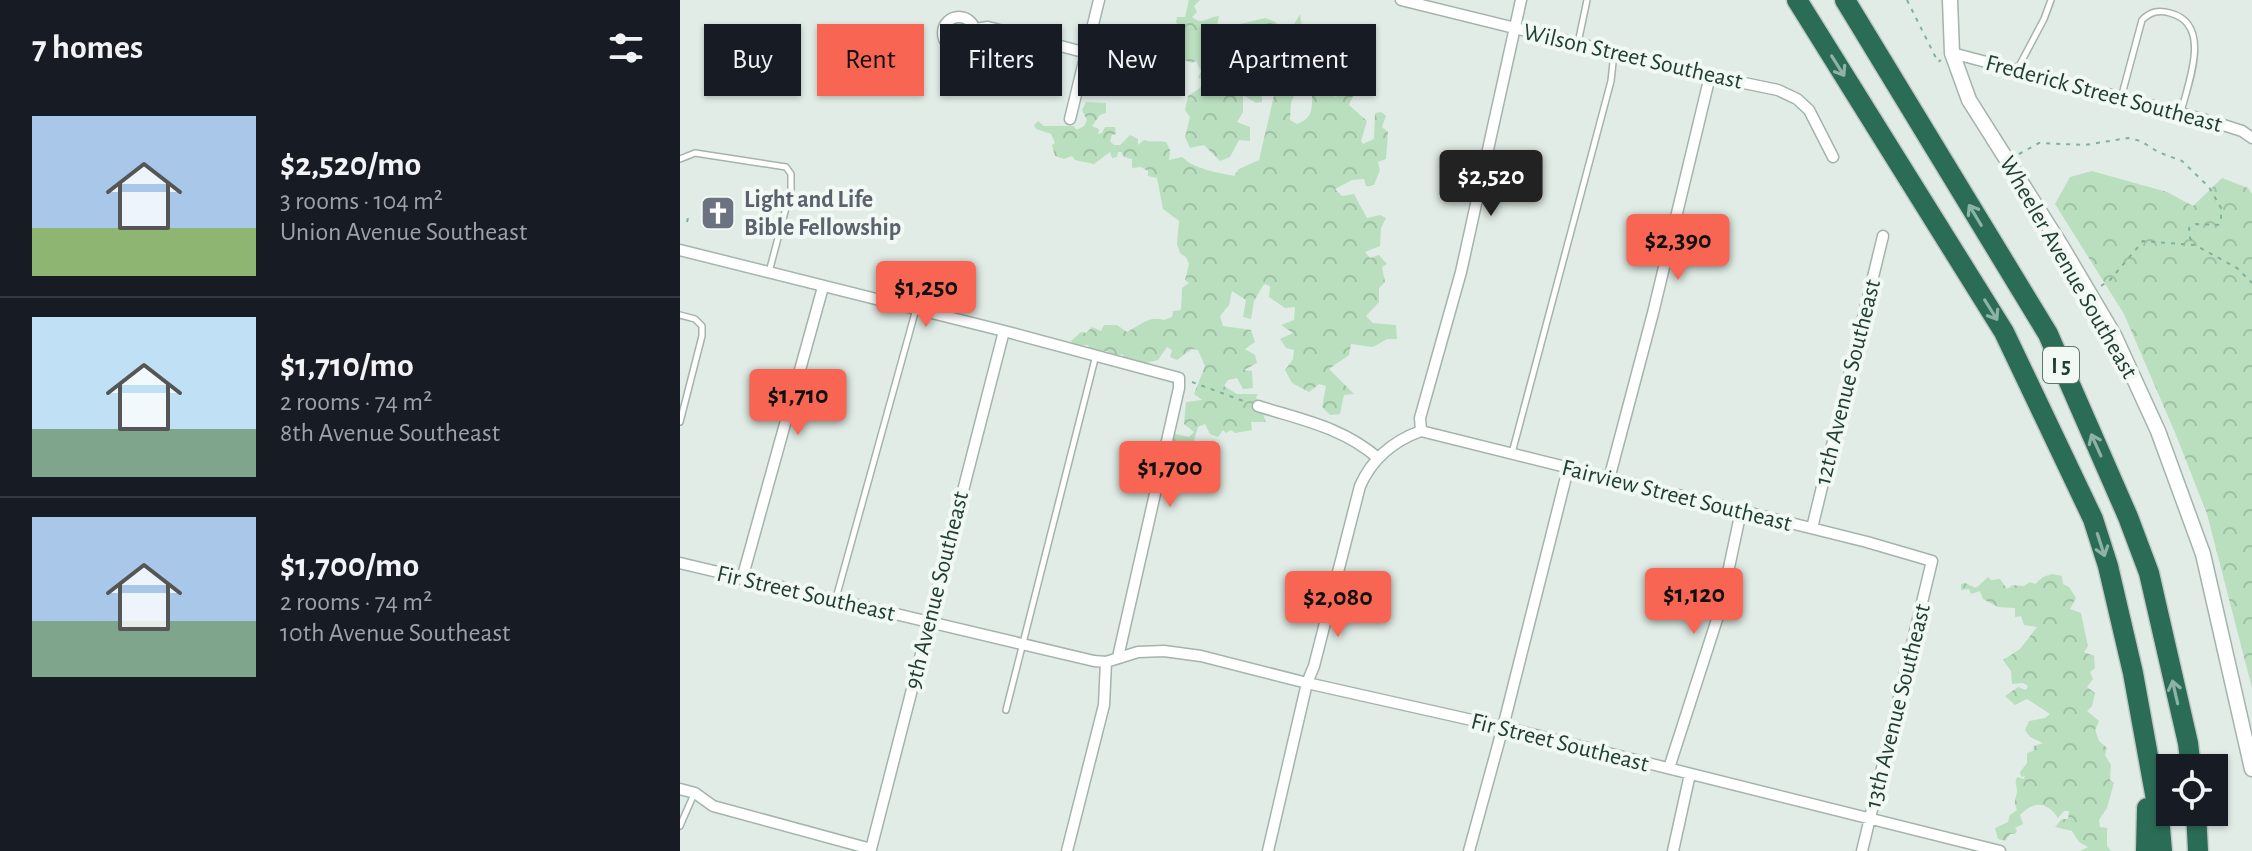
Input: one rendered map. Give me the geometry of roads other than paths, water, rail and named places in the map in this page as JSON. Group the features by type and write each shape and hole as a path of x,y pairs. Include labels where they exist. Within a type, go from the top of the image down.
{"highway":[{"name":"I 5","path":"1797,0 2004,332 2093,519 2108,566 2148,748 2162,851"},
{"name":"I 5","path":"1845,0 2048,334 2128,517 2149,573 2189,754"},
{"path":"2146,851 2148,748"},
{"path":"2198,826 2201,851"}],"street":[{"path":"1094,24 1099,0"},
{"name":"Wilson Street Southeast","path":"1401,0 1710,76 1765,86 1797,99 1809,110 1833,157"},
{"path":"1268,851 1307,683 1360,486 1378,458 1409,435 1421,431 1420,418 1461,272 1521,0"},
{"name":"Wheeler Avenue Southeast","path":"1950,0 1952,53 1969,100 2114,335 2158,431 2203,554 2252,769"},
{"name":"Frederick Street Southeast","path":"1952,53 2230,126 2252,138"},
{"path":"1609,479 1710,76"},
{"path":"1070,119 1078,88"},
{"name":"12th Avenue Southeast","path":"1812,528 1883,236"},
{"path":"680,250 1179,378 1118,657"},
{"path":"742,579 823,287"},
{"name":"9th Avenue Southeast","path":"695,793 713,806 871,849 1004,331"},
{"path":"1258,406 1334,430 1358,441 1378,458"},
{"name":"Fairview Street Southeast","path":"1421,431 1932,561"},
{"path":"1469,851 1568,469"},
{"path":"1669,768 1720,610 1741,511"},
{"name":"13th Avenue Southeast","path":"1862,851 1932,561"},
{"name":"Fir Street Southeast","path":"680,563 1022,645 1106,662 1138,652 1201,656 1503,727 2000,851"},
{"path":"1067,851 1104,705 1106,662"},
{"path":"1673,851 1690,774"},
{"path":"680,789 695,793"}],"lane":[{"path":"1577,44 1587,0"},
{"path":"2017,70 2051,0"},
{"path":"2121,98 2142,20 2149,13 2160,11 2174,14 2191,24 2195,38 2192,68 2181,113"},
{"path":"1512,454 1611,81 1614,53"},
{"path":"680,159 695,153 786,167 791,174 791,189 769,273"},
{"path":"836,599 916,309"},
{"path":"680,315 695,319 702,326 702,336 680,422"},
{"path":"1006,710 1096,355"},
{"path":"680,826 695,793"}],"place":[{"name":"Light and Life Bible Fellowship","path":"718,213"}]}
